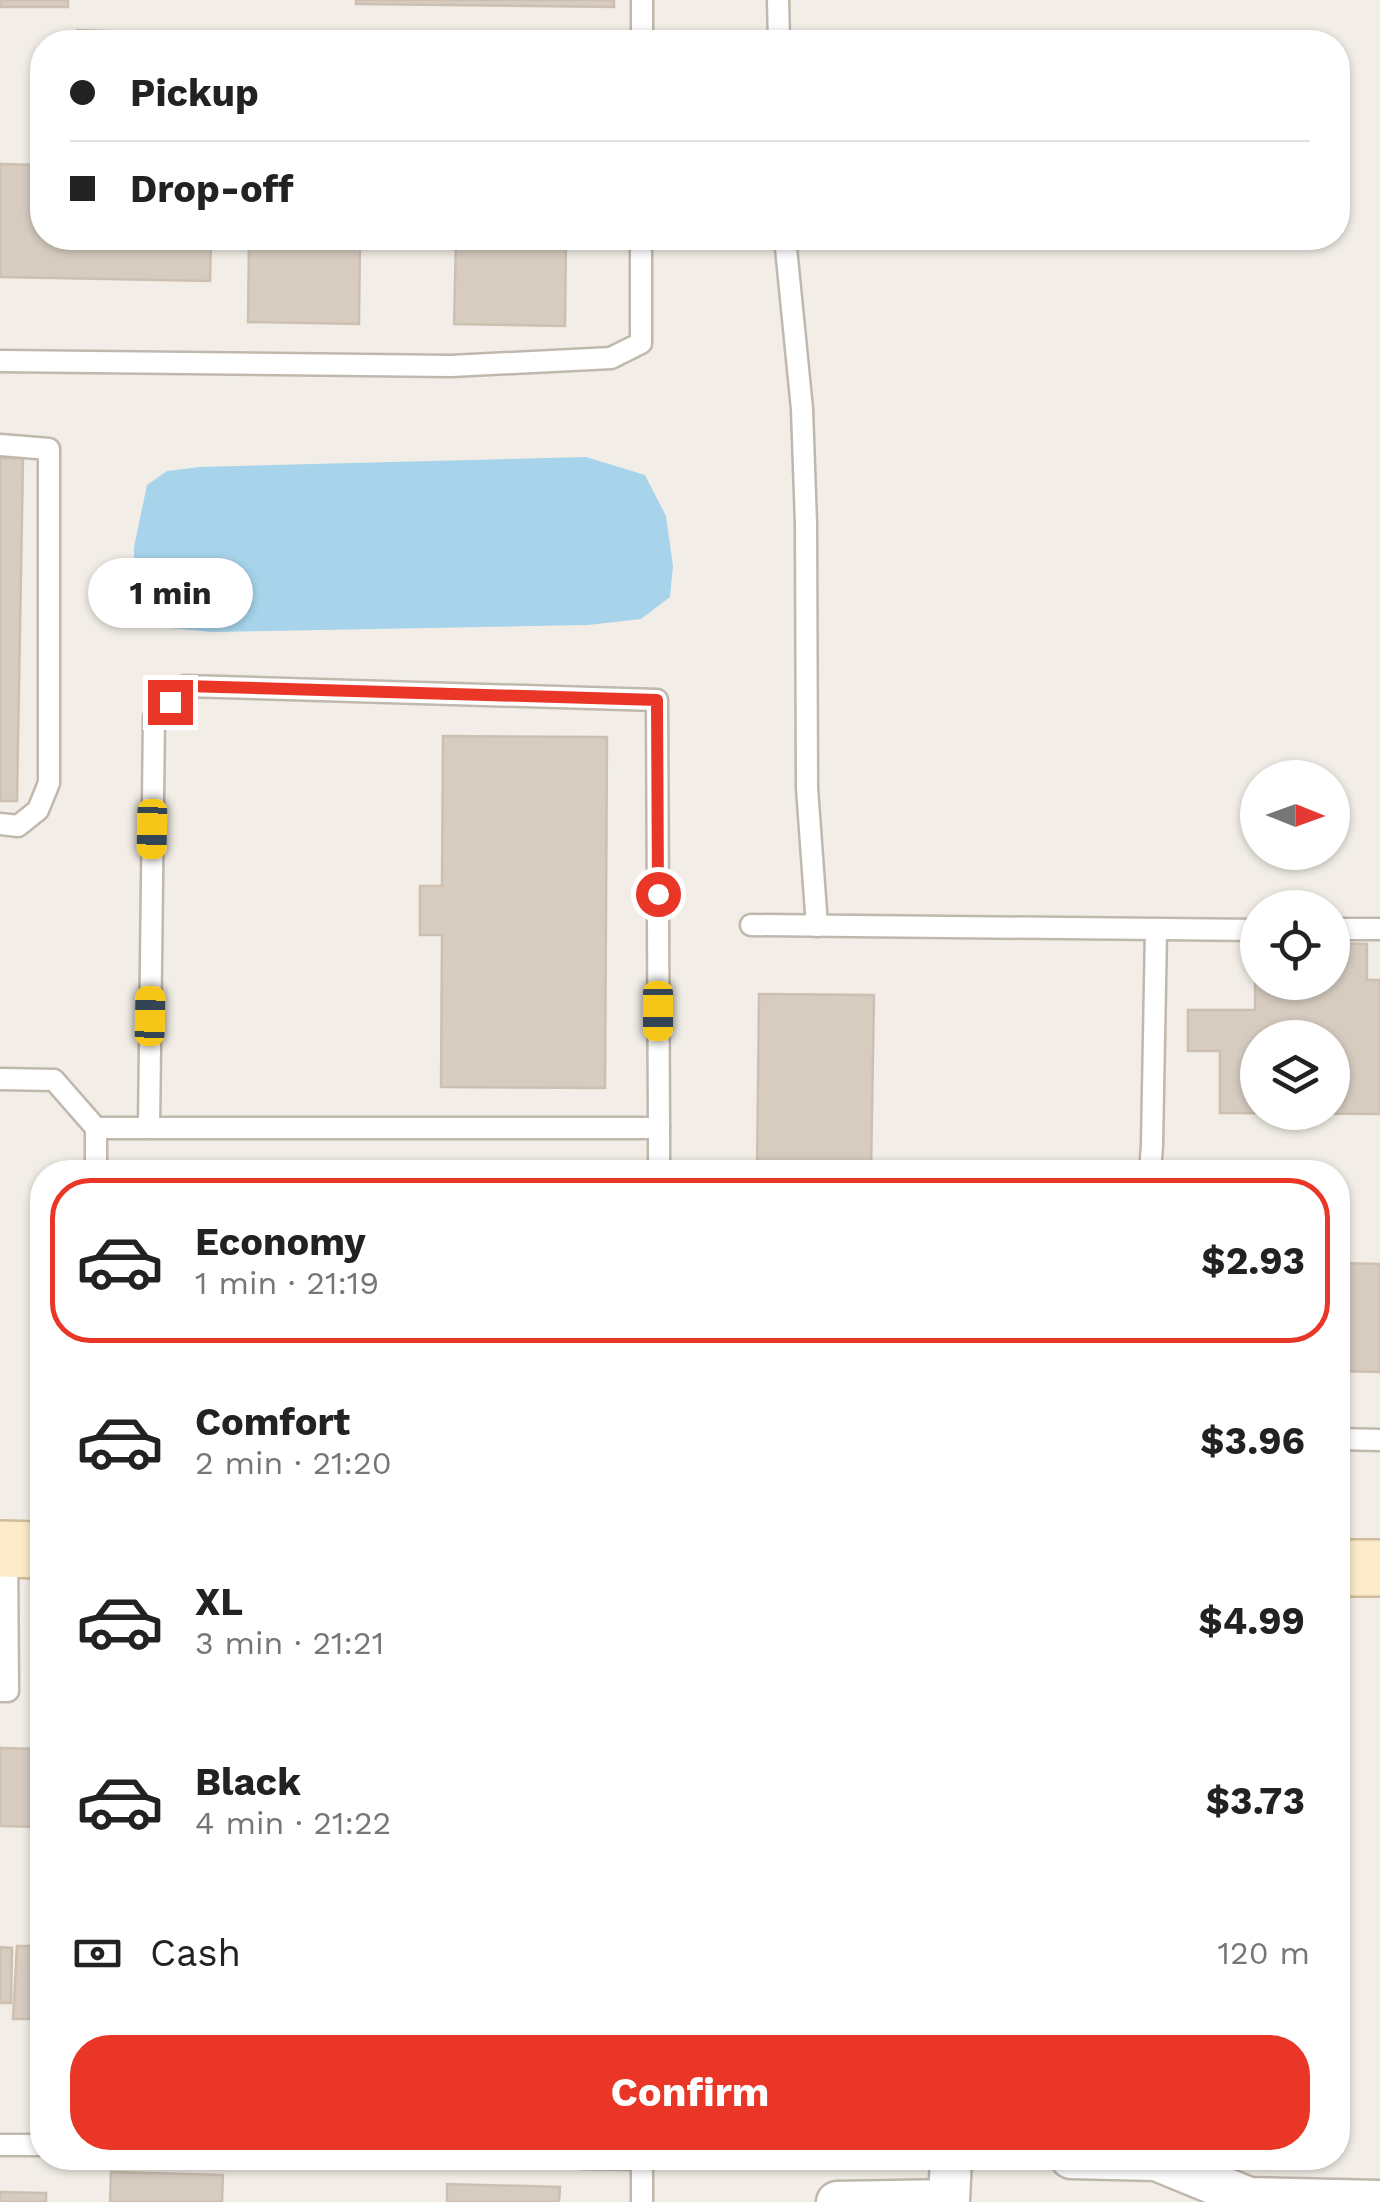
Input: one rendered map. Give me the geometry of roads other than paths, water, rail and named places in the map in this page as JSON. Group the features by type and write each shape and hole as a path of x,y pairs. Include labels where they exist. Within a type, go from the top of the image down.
{"street":[{"path":"1350,1568 1380,1568"},
{"path":"837,2202 949,2200 950,2170"},
{"path":"1180,2170 1249,2198 1380,2201"}],"lane":[{"path":"642,0 642,30"},
{"path":"778,0 778,30"},
{"path":"0,361 451,366 611,358 641,343 642,250"},
{"path":"786,250 802,409 807,788 818,926"},
{"path":"0,445 50,449 49,783 38,810 18,826 0,824"},
{"path":"149,1128 154,717 185,686 657,700 659,1160"},
{"path":"750,925 1240,930"},
{"path":"1350,930 1380,929"},
{"path":"1151,1160 1156,930"},
{"path":"0,1079 54,1080 96,1128 96,1160"},
{"path":"96,1128 659,1128"},
{"path":"1350,1439 1380,1440"},
{"path":"0,1691 8,1691 17,1550"},
{"path":"0,2145 30,2145"},
{"path":"642,2170 642,2202"}],"water":[{"path":"586,457 645,475 666,516 673,566 670,597 641,619 588,625 212,632 159,627 134,600 134,547 147,485 167,471"}]}
